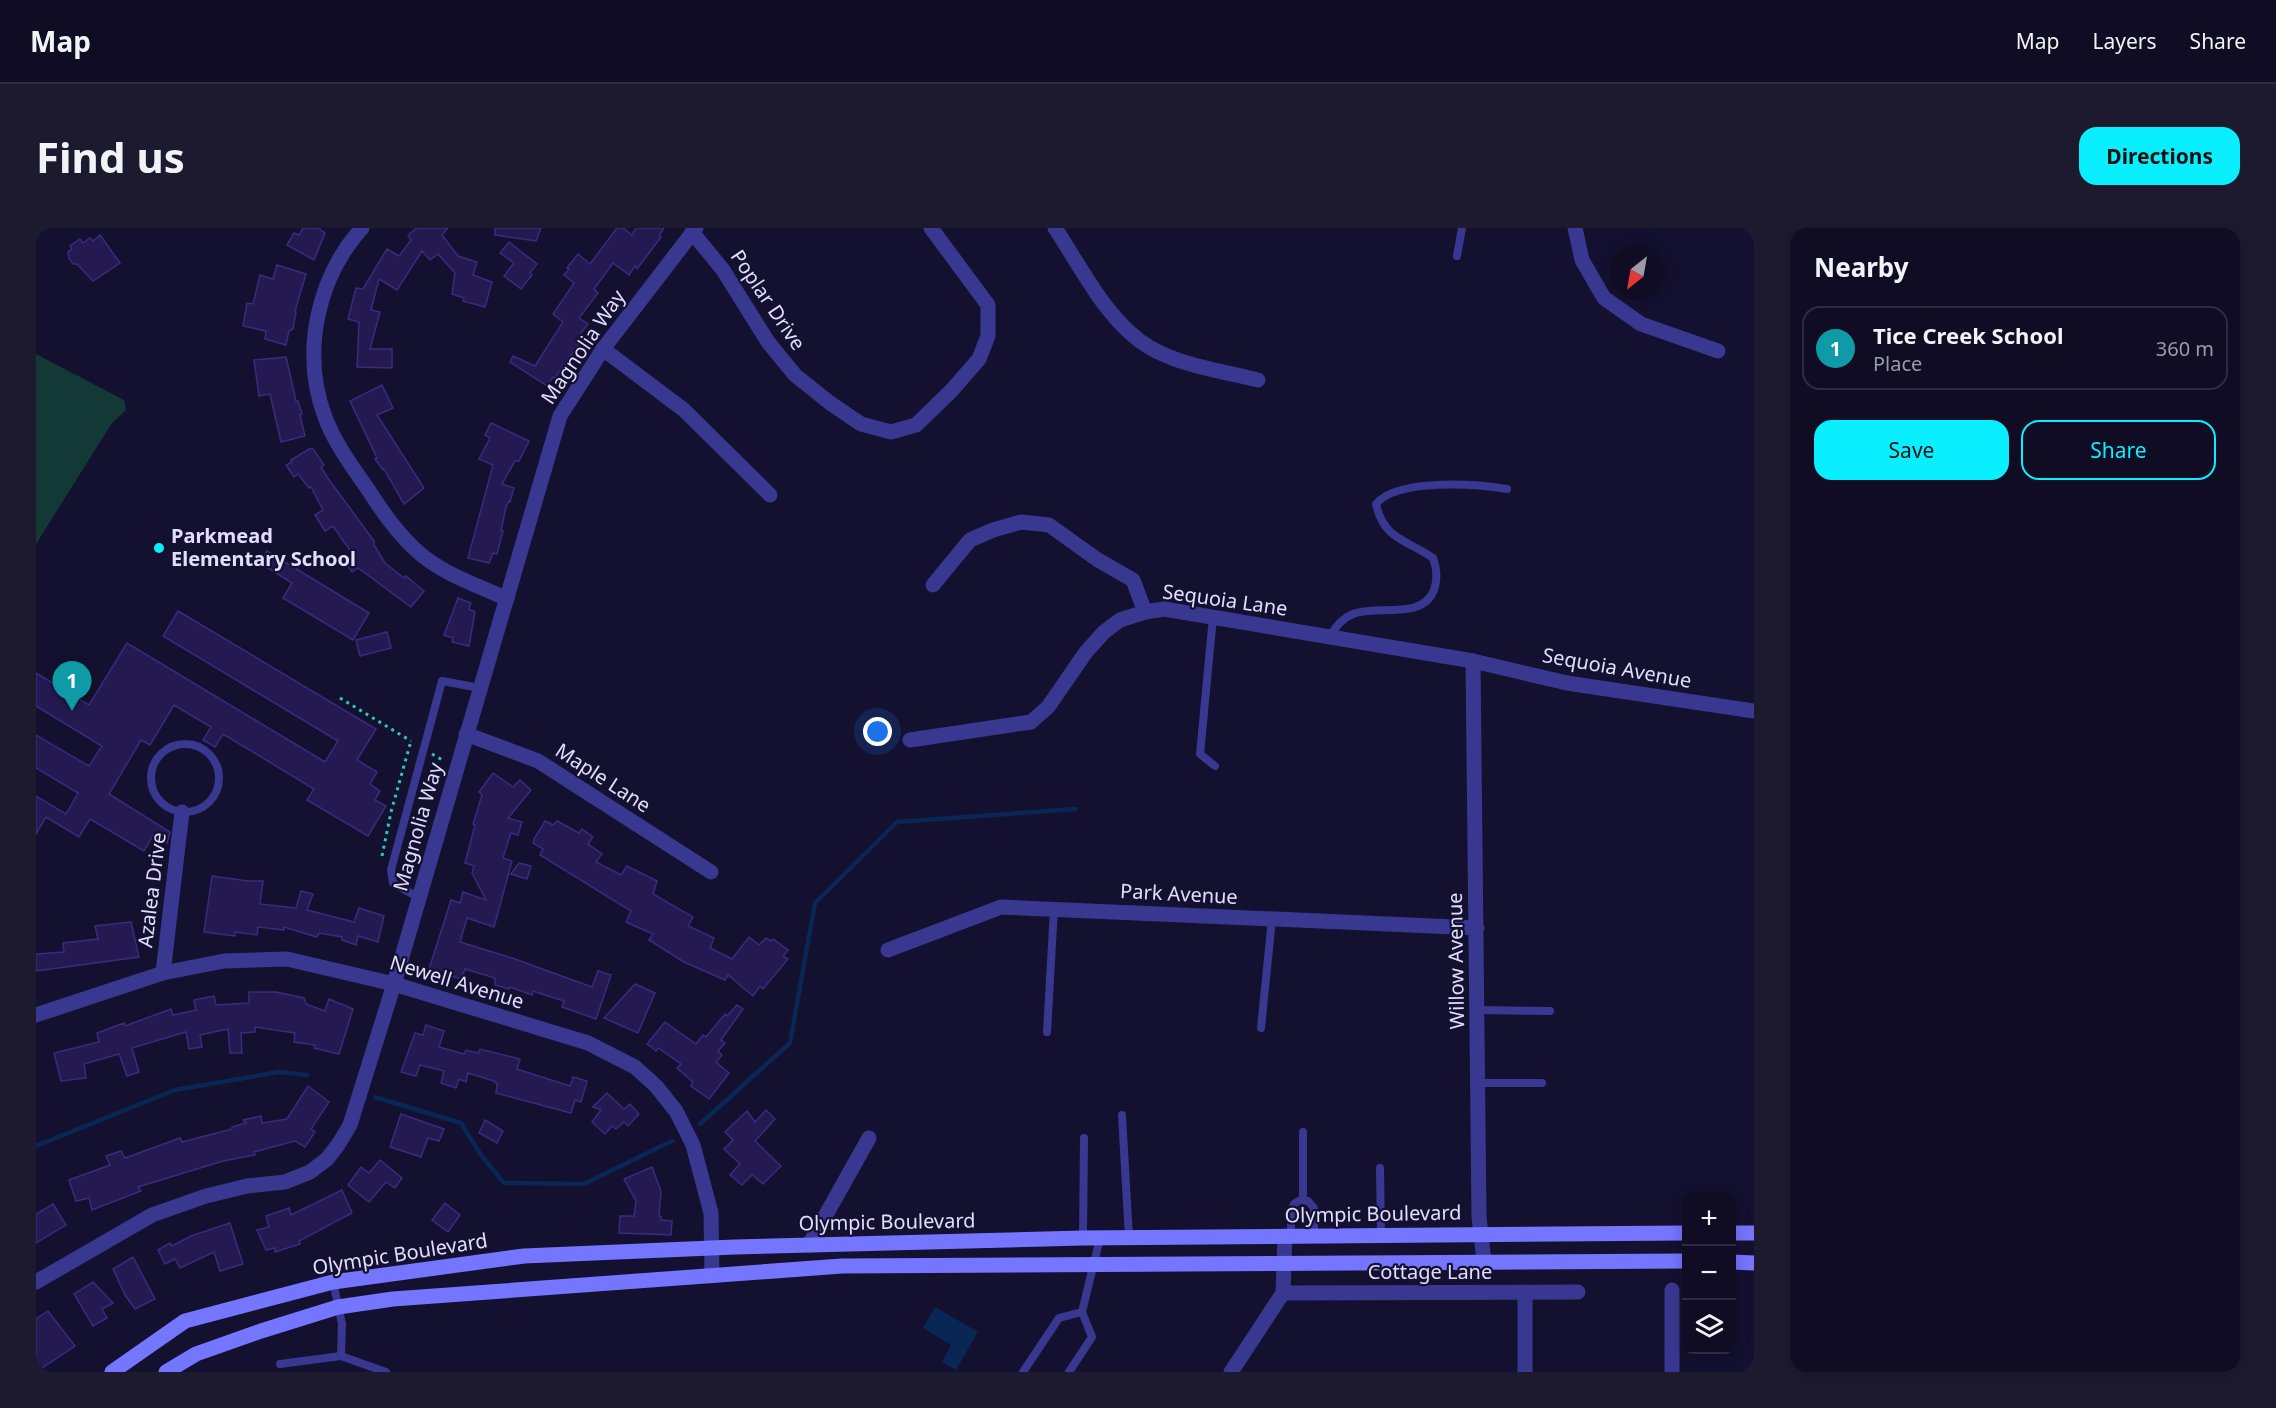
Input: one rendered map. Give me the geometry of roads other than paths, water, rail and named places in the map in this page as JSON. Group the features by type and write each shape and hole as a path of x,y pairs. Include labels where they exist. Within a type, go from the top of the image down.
{"main road":[{"name":"Olympic Boulevard","path":"112,1372 185,1321 333,1282 524,1256 712,1248 1083,1238 1682,1233"},
{"path":"1736,1233 1754,1233"},
{"path":"166,1372 196,1354 261,1331 338,1307 393,1299 842,1266 1682,1260"},
{"path":"1736,1262 1754,1263"}],"street":[{"path":"362,228 339,258 328,280 320,305 314,357 316,386 325,418 350,462 396,530 419,554 447,571 507,599"},
{"name":"Poplar Drive","path":"694,230 723,270 768,342 795,375 861,424 891,432 916,425 952,390 979,359 988,336 988,304 931,228"},
{"path":"1055,228 1105,304 1147,346 1189,364 1258,380"},
{"path":"1575,228 1582,260 1604,298 1641,324 1718,351"},
{"name":"Magnolia Way","path":"36,1282 152,1215 206,1196 247,1186 285,1182 310,1172 327,1159 350,1125 394,984 560,416 603,349 694,230"},
{"path":"603,349 684,410 770,495"},
{"path":"933,585 970,540 1021,522 1049,525 1098,560 1133,580 1145,612"},
{"name":"Sequoia Lane","path":"910,740 1031,722 1048,707 1086,652 1104,632 1120,620 1164,609 1473,661"},
{"name":"Sequoia Avenue","path":"1473,661 1567,683 1754,711"},
{"name":"Willow Avenue","path":"1473,661 1480,1234 1484,1261"},
{"name":"Maple Lane","path":"466,734 538,761 711,873"},
{"name":"Azalea Drive","path":"163,973 182,813"},
{"name":"Park Avenue","path":"888,950 1001,907 1477,928"},
{"name":"Newell Avenue","path":"36,1015 163,973 224,961 287,959 394,984 588,1043 635,1067 656,1086 676,1111 693,1144 711,1214 712,1276"},
{"path":"809,1245 869,1138"},
{"path":"1231,1372 1283,1293 1288,1236"},
{"path":"1672,1290 1672,1372"},
{"name":"Cottage Lane","path":"1283,1293 1578,1292"},
{"path":"1525,1293 1525,1372"}],"lane":[{"path":"1457,256 1462,228"},
{"path":"1330,637 1334,629 1351,615 1370,611 1404,609 1425,602 1433,593 1437,573 1433,558 1389,532 1383,525 1376,504 1383,495 1425,485 1480,484 1507,489"},
{"path":"1213,617 1200,754 1215,766"},
{"path":"419,898 393,883 391,870 442,681 480,688"},
{"path":"180,744 192,744 211,755 219,775 219,786 215,796 208,804 198,810 182,813 172,810 158,799 152,788 150,776 153,765 169,748 180,744"},
{"path":"1047,1032 1054,909"},
{"path":"1261,1028 1272,919"},
{"path":"1477,1010 1550,1011"},
{"path":"1478,1083 1542,1083"},
{"path":"1122,1115 1129,1238"},
{"path":"1303,1132 1303,1200"},
{"path":"1083,1238 1084,1138"},
{"path":"1380,1168 1381,1235"},
{"path":"1288,1236 1294,1204 1303,1200 1308,1201 1314,1208 1314,1235"},
{"path":"1069,1372 1092,1337 1083,1312 1100,1238"},
{"path":"333,1282 342,1324 341,1356"},
{"path":"1023,1372 1059,1318 1083,1312"},
{"path":"280,1364 341,1356 386,1372"}],"water":[{"path":"935,1307 978,1332 956,1370 942,1362 951,1345 923,1328"}],"waterway":[{"path":"700,1124 790,1043 815,903 897,822 1075,809"},
{"path":"36,1146 175,1090 279,1072 307,1075"},
{"path":"375,1097 461,1123 481,1155 504,1183 584,1184 672,1141"}],"place":[{"name":"Parkmead Elementary School","path":"159,548"},
{"name":"Tice Creek School","path":"72,711"}]}
